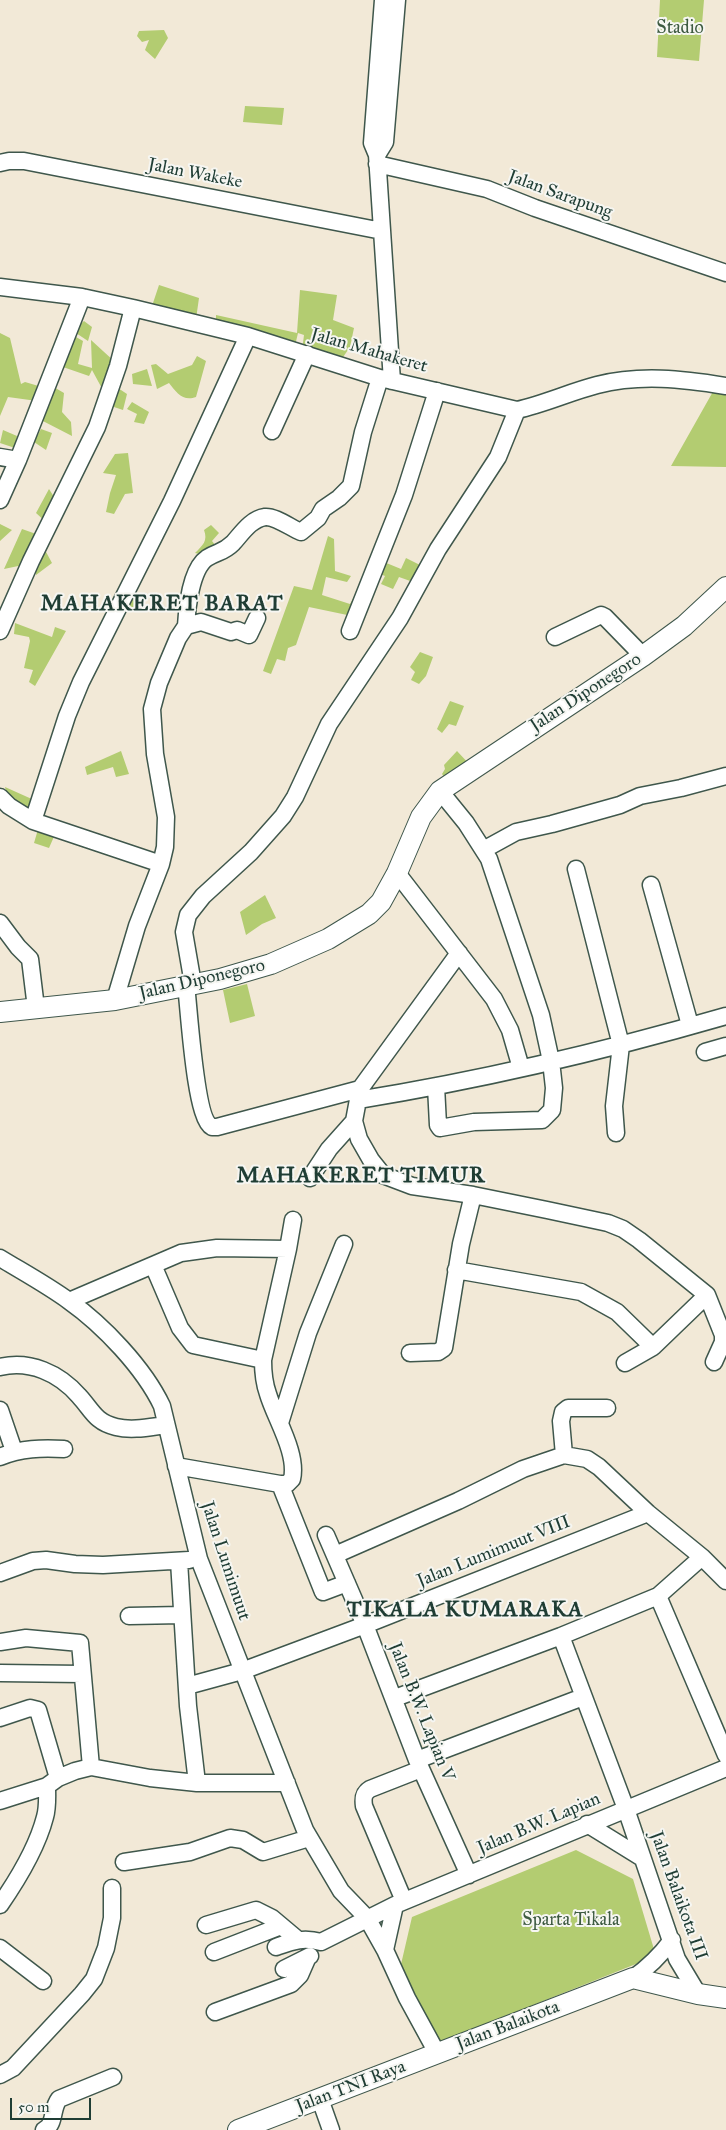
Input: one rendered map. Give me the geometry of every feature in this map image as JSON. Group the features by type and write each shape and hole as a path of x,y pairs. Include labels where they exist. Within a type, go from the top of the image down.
{"main road":[{"name":"Jalan Diponegoro","path":"0,1012 64,1007 115,1000 220,979 271,964 337,934 369,914 381,902 397,873 421,817 440,792 643,656 722,596"},
{"path":"633,1978 698,1994 726,1998"},
{"name":"Jalan Balaikota","path":"437,2053 633,1978"},
{"name":"Jalan TNI Raya","path":"238,2130 437,2053"}],"street":[{"path":"115,1000 137,926 161,864 165,847 166,817 155,754 152,709 159,683 178,638 186,626 190,588 202,562 225,551 246,527 262,518 268,517 300,532 318,518 323,509 339,498 350,486 364,432 386,379 382,231 377,160 372,143 383,0"},
{"path":"377,160 385,142 397,0"},
{"name":"Jalan Sarapung","path":"377,160 487,189 535,208 726,273"},
{"name":"Jalan Wakeke","path":"0,163 24,161 382,231"},
{"name":"Jalan Mahakeret","path":"0,287 82,297 133,308 248,336 386,379 517,410 597,385 639,378 680,378 726,386"},
{"path":"0,500 18,460 82,297"},
{"path":"0,631 30,561 97,427 118,366 133,308"},
{"path":"33,821 81,682 172,501 248,336"},
{"path":"272,431 307,354"},
{"path":"350,631 404,495 437,391"},
{"path":"517,410 498,458 438,549 400,618 329,724 295,797 283,816 251,852 203,896 188,915 184,932 190,984 196,1083 206,1121 209,1126 222,1126 359,1094 436,1086 621,1045 726,1016"},
{"path":"0,457 18,460"},
{"path":"555,637 601,615 605,616 643,656"},
{"path":"186,626 201,622 231,632 237,630 249,635 257,618"},
{"path":"484,849 516,832 620,805 640,796 726,776"},
{"path":"436,1086 439,1128 474,1122 542,1120 552,1110 554,1102 551,1061 540,1015 495,875 484,849 466,823 440,792"},
{"path":"0,797 9,806 33,821 161,864"},
{"path":"576,868 621,1045 614,1106 616,1133"},
{"path":"397,873 494,999 510,1030 521,1068"},
{"path":"651,884 690,1025"},
{"path":"0,923 18,947 30,959 36,1008"},
{"path":"459,953 359,1094 354,1121 359,1139 371,1160 384,1174 412,1186 474,1195 608,1223 623,1229 707,1296 723,1342 714,1362"},
{"path":"705,1052 726,1046"},
{"path":"310,1178 329,1149 354,1121"},
{"path":"410,1353 438,1352 444,1348 456,1270 474,1195"},
{"path":"176,1466 280,1484 289,1483 293,1474 280,1423 268,1395 263,1360 293,1220"},
{"path":"280,1423 308,1333 344,1244"},
{"path":"69,1301 181,1253 205,1248 288,1250"},
{"name":"Jalan Lumimuut","path":"0,1258 69,1301 108,1335 145,1376 162,1406 199,1559 309,1838 341,1891 368,1918"},
{"path":"153,1264 180,1328 189,1342 200,1348 263,1360"},
{"path":"456,1270 581,1292 617,1312 653,1347"},
{"path":"625,1363 653,1347 707,1296"},
{"path":"0,1367 33,1366 47,1371 79,1395 93,1415 116,1427 126,1429 166,1425"},
{"path":"564,1455 561,1421 563,1412 568,1408 607,1408"},
{"path":"0,1410 7,1454 43,1448 64,1449"},
{"path":"335,1555 458,1501 523,1469 564,1455 587,1459 599,1467 648,1512 702,1557 726,1581"},
{"path":"280,1484 323,1592 347,1583"},
{"name":"Jalan Lumimuut VIII","path":"187,1686 242,1671 365,1625 648,1512"},
{"name":"Jalan B.W. Lapian V","path":"326,1535 365,1625 419,1764 469,1876"},
{"path":"394,1698 561,1636 658,1596 702,1557"},
{"path":"0,1573 33,1561 46,1560 103,1565 179,1562 199,1559"},
{"path":"179,1562 187,1686 197,1783"},
{"path":"658,1596 726,1755"},
{"path":"129,1616 182,1615"},
{"name":"Jalan Balaikota III","path":"561,1636 626,1810 682,1969 698,1994"},
{"path":"0,1642 26,1638 80,1643 91,1767"},
{"path":"0,1673 82,1674"},
{"path":"385,1950 399,1903 364,1806 366,1791 419,1764 583,1697"},
{"path":"0,1718 30,1708 38,1710 53,1782 38,1836 23,1868 0,1905"},
{"path":"0,1802 91,1767 150,1778 197,1783 287,1783"},
{"name":"Jalan B.W. Lapian","path":"320,1942 399,1903 469,1876 587,1824 626,1810 726,1768"},
{"path":"587,1824 642,1858"},
{"path":"124,1862 190,1852 230,1838 243,1840 263,1852 309,1838"},
{"path":"0,2075 13,2068 94,1979 106,1948 112,1918 112,1888"},
{"path":"206,1925 256,1910 263,1913 297,1939"},
{"name":"Jalan Balaikota","path":"368,1918 407,1998 437,2053"},
{"path":"214,1952 281,1926"},
{"path":"276,1947 297,1939 310,1939 320,1942 315,1952 307,1959 284,1969"},
{"path":"633,1978 648,1968 672,1940"},
{"path":"0,1948 43,1981"},
{"path":"215,2012 291,1984 300,1975 307,1959"},
{"path":"44,2130 51,2124 55,2105 59,2099 114,2077"},
{"path":"320,2099 330,2130"}],"green space":[{"name":"Stadio","path":"660,0 704,0 699,61 657,57"},
{"path":"164,30 168,38 155,59 145,50 149,40 142,42 137,36 139,31"},
{"path":"245,106 284,108 282,125 243,122"},
{"path":"159,285 199,298 196,319 151,309"},
{"path":"300,290 337,295 333,320 354,328 350,347 339,363 302,351 304,335 298,333 294,350 216,332 216,315 297,333"},
{"path":"84,321 92,327 88,341 73,331"},
{"path":"0,333 10,338 21,384 25,382 42,387 37,401 8,397 0,416"},
{"path":"76,337 83,341 78,364 92,368 91,340 115,362 105,394 92,370 89,376 63,367"},
{"path":"197,356 206,361 196,397 184,397 177,393 169,383 157,389 151,365 156,364 168,374 192,365"},
{"path":"147,369 152,386 133,384 132,374"},
{"path":"52,386 64,393 62,412 71,422 72,436 39,419"},
{"path":"118,388 127,394 123,410 111,406"},
{"path":"715,388 726,390 726,467 671,466"},
{"path":"132,402 149,412 144,424 134,422 137,414 127,409"},
{"path":"41,429 52,433 46,450 34,442"},
{"path":"3,430 17,436 15,448 0,443"},
{"path":"128,453 133,493 125,494 114,514 106,512 116,475 103,473 115,454"},
{"path":"49,489 56,500 47,523 36,513"},
{"path":"0,524 12,530 0,541"},
{"path":"211,525 219,533 212,541 216,546 208,556 195,553 204,543 204,530"},
{"path":"22,529 39,535 23,565 4,569"},
{"path":"328,536 334,539 335,571 351,576 347,582 326,577 322,595 350,604 358,590 352,616 309,607 296,645 288,648 285,661 277,659 271,674 263,671 294,586 312,590"},
{"path":"45,550 52,563 36,575 35,560"},
{"path":"406,558 422,566 413,582 399,577 393,589 381,584 385,576 378,573 384,562 401,569"},
{"path":"131,592 142,598 139,609 123,605"},
{"path":"15,623 52,637 55,627 66,631 35,686 29,682 33,670 24,668 30,641 29,637 14,634"},
{"path":"420,652 433,657 426,676 419,684 411,680 415,672 410,667"},
{"path":"450,701 464,706 456,726 449,724 442,733 437,729"},
{"path":"121,751 129,774 116,777 113,767 87,775 85,767"},
{"path":"457,751 471,766 448,782 442,774 445,769 444,765"},
{"path":"5,787 34,800 31,815 9,803"},
{"path":"39,826 56,832 49,848 34,843"},
{"path":"265,895 276,918 262,924 246,935 240,912"},
{"path":"247,984 255,1016 230,1023 223,990"},
{"name":"Sparta Tikala","path":"576,1850 633,1879 656,1956 438,2043 399,1973 412,1917"}],"district":[{"name":"MAHAKERET BARAT","path":"162,605"},
{"name":"MAHAKERET TIMUR","path":"361,1177"},
{"name":"TIKALA KUMARAKA","path":"465,1611"}]}
